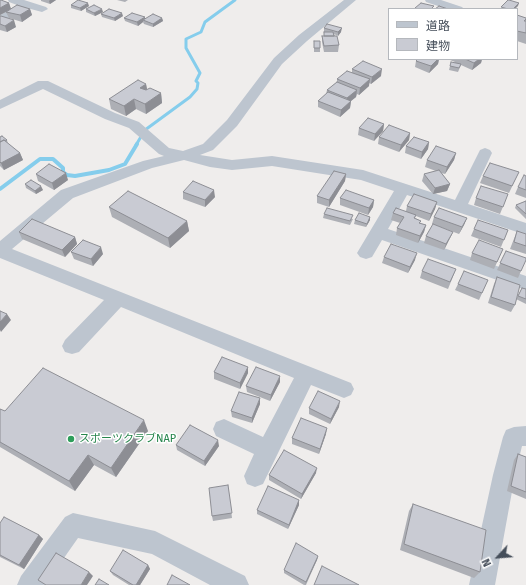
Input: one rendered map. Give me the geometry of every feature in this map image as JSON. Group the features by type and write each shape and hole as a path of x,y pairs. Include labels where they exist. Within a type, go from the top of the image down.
{"street":[{"path":"13,0 42,8"},
{"path":"344,388 0,250 67,194 148,164 182,156 208,147 232,123 278,61 303,38 351,0"},
{"path":"430,0 455,8"},
{"path":"0,20 26,4"},
{"path":"0,106 43,84 110,116 134,125 164,151 182,156 232,165 272,161 362,176 526,229"},
{"path":"459,207 485,152"},
{"path":"366,253 403,189"},
{"path":"378,232 526,284"},
{"path":"72,346 118,298"},
{"path":"255,476 306,374"},
{"path":"224,429 268,450"},
{"path":"482,585 504,475 514,437 526,436"},
{"path":"30,585 73,525 155,543 236,585"}],"building":[{"path":"1,0 9,3 0,8"},
{"path":"78,0 88,3 80,8 71,5"},
{"path":"508,0 519,3 514,8 501,7"},
{"path":"421,3 434,6 432,8 415,8"},
{"path":"17,5 30,9 20,15 6,12"},
{"path":"94,5 102,9 94,13 86,9"},
{"path":"109,9 122,13 114,18 101,14"},
{"path":"132,13 145,17 137,22 124,18"},
{"path":"153,14 162,18 153,24 143,20"},
{"path":"518,15 526,18 524,21 526,21 526,33 518,31"},
{"path":"0,16 14,20 5,26 0,24"},
{"path":"327,24 342,28 338,32 324,28"},
{"path":"324,32 333,32 334,36 324,36"},
{"path":"322,36 337,36 339,45 324,46"},
{"path":"314,41 320,41 320,48 314,48"},
{"path":"417,60 437,60 431,66 416,61"},
{"path":"467,60 478,60 474,63"},
{"path":"363,61 382,69 372,77 352,69"},
{"path":"451,62 461,64 459,68 450,66"},
{"path":"347,71 370,79 360,88 337,79"},
{"path":"138,80 146,84 140,88 146,90 150,88 161,93 145,104 134,99 124,106 109,99"},
{"path":"337,82 357,90 347,98 327,90"},
{"path":"328,92 351,101 341,110 318,101"},
{"path":"368,118 384,124 375,134 359,128"},
{"path":"389,125 410,133 401,145 379,137"},
{"path":"2,136 7,140 0,142 0,137"},
{"path":"414,137 429,142 422,152 406,146"},
{"path":"4,140 20,153 1,163 0,142"},
{"path":"436,146 456,153 447,167 427,160"},
{"path":"490,163 519,172 512,186 483,176"},
{"path":"49,164 66,173 52,183 36,174"},
{"path":"439,170 450,184 435,188 424,174"},
{"path":"334,171 346,174 329,200 317,196"},
{"path":"524,175 526,176 526,190 518,187"},
{"path":"31,180 41,186 35,191 25,184"},
{"path":"193,181 214,190 205,200 183,192"},
{"path":"481,186 508,194 503,207 476,198"},
{"path":"346,190 374,200 369,208 340,198"},
{"path":"128,191 187,221 168,238 109,207"},
{"path":"414,194 437,202 431,214 407,206"},
{"path":"526,201 526,214 516,205"},
{"path":"327,208 353,215 350,221 324,214"},
{"path":"396,208 416,215 414,218 421,221 419,223 426,225 420,236 397,228 404,217 393,213"},
{"path":"439,208 467,218 462,227 434,217"},
{"path":"359,213 370,217 367,224 355,220"},
{"path":"32,219 75,237 62,250 19,232"},
{"path":"478,220 508,230 504,240 474,229"},
{"path":"433,224 453,232 446,244 426,236"},
{"path":"517,231 526,234 526,246 514,242"},
{"path":"83,240 101,247 91,259 71,252"},
{"path":"479,240 503,249 497,262 472,253"},
{"path":"391,244 417,253 410,267 384,257"},
{"path":"506,251 526,258 521,271 500,263"},
{"path":"428,259 456,269 450,282 422,271"},
{"path":"464,271 488,280 482,293 458,284"},
{"path":"497,277 520,285 515,305 491,297"},
{"path":"522,288 526,289 526,299 518,296"},
{"path":"0,311 7,314 0,322"},
{"path":"222,357 248,367 240,383 214,372"},
{"path":"256,367 280,376 271,395 246,386"},
{"name":"スポーツクラブNAP","path":"43,368 144,420 111,468 88,455 69,481 0,442 0,409 5,411"},
{"path":"318,391 340,401 331,419 309,408"},
{"path":"239,392 260,398 252,418 231,411"},
{"path":"301,418 327,428 320,449 292,438"},
{"path":"190,425 218,440 204,461 176,445"},
{"path":"284,450 317,468 302,494 269,475"},
{"path":"518,454 526,457 526,492 511,486"},
{"path":"228,485 232,513 212,516 209,488"},
{"path":"268,486 299,500 289,525 257,510"},
{"path":"413,504 486,530 480,572 404,544"},
{"path":"4,517 39,535 19,565 0,555 0,523"},
{"path":"296,543 318,556 306,582 284,570"},
{"path":"123,550 148,565 136,585 133,585 110,571"},
{"path":"56,553 89,572 81,585 46,585 38,580"},
{"path":"322,566 359,585 314,585"},
{"path":"172,575 190,585 167,585"},
{"path":"99,579 109,585 95,585"}],"waterway":[{"path":"136,145 145,130 190,97 197,89 198,83 196,81 200,73 186,48 186,39 201,32 205,22 235,0"},
{"path":"0,189 40,159 53,159 63,168 63,172 67,175 75,176 109,170 125,164 137,144"}],"place":[{"name":"スポーツクラブNAP","path":"71,439"}]}
